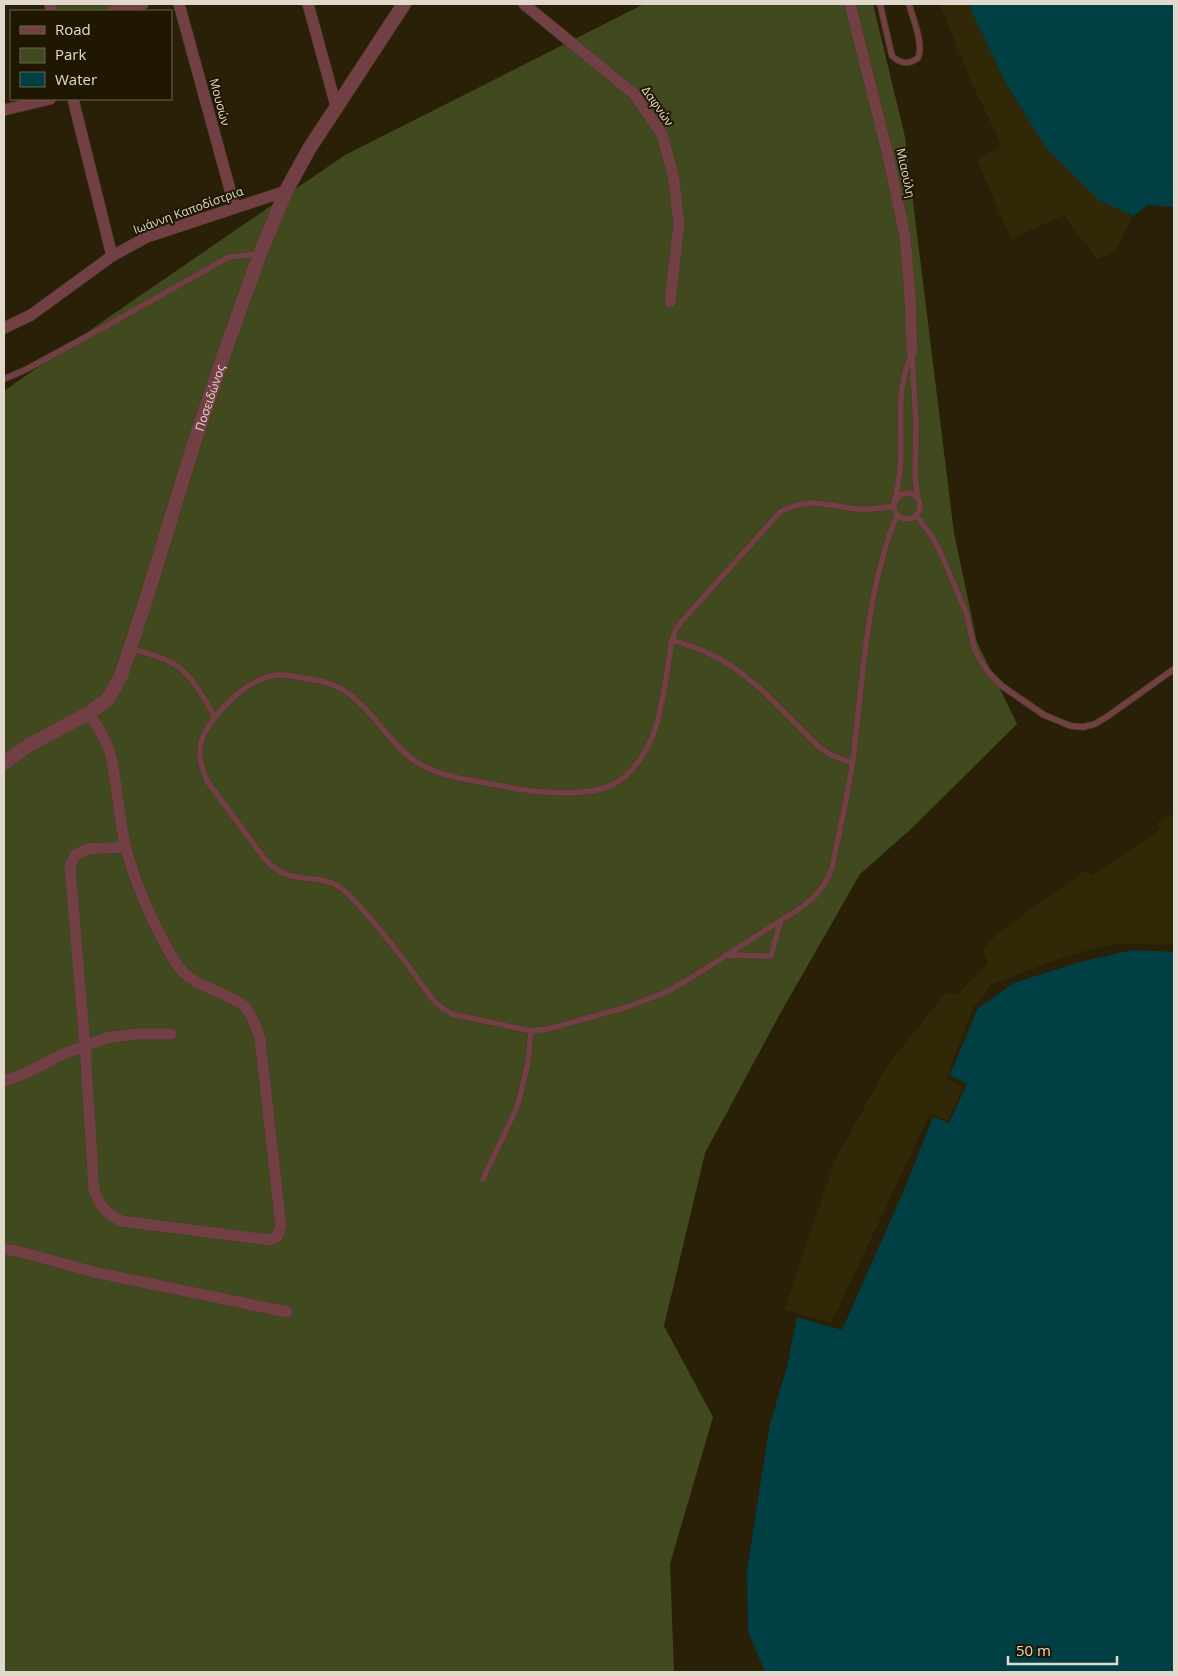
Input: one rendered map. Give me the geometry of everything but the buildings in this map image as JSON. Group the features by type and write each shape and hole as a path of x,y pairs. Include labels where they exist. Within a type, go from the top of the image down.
{"street":[{"path":"116,10 143,4"},
{"name":"Μουσών","path":"179,4 235,208"},
{"path":"308,4 336,106"},
{"name":"Ποσειδώνος","path":"4,763 29,744 89,712 108,699 121,676 194,443 260,254 286,191 336,106 404,4"},
{"name":"Δαφνών","path":"524,4 634,94 662,134 674,179 679,224 670,302"},
{"name":"Μιαούλη","path":"850,4 887,151 905,236 912,351"},
{"path":"4,110 46,100"},
{"path":"73,100 112,256"},
{"name":"Ιωάννη Καποδίστρια","path":"4,328 31,315 112,256 147,238 286,191"},
{"path":"89,712 98,726 109,752 126,847 142,895 176,964 186,975 200,984 244,1006 254,1020 260,1039 282,1226 277,1237 270,1240 121,1220 108,1214 99,1204 94,1190 85,1045 70,866 75,855 87,849 126,847"},
{"path":"4,1081 26,1073 85,1045 106,1038 137,1034 172,1034"},
{"path":"4,1249 94,1272 287,1312"}],"lane":[{"path":"880,4 892,56 899,62 906,63 918,58 920,53 920,45 909,4"},
{"path":"4,379 25,370 108,325 229,257 260,254"},
{"path":"897,514 908,518 916,515 919,508 914,476 916,422 912,351"},
{"path":"894,504 860,509 824,503 810,503 793,505 780,512 676,629 672,640 655,730 644,752 629,772 614,784 596,790 532,792 435,771 419,764 406,753 361,704 343,689 326,681 279,674 261,679 248,686 215,717 202,739 199,754 201,767 207,781 264,858 285,874 324,880 348,893 380,930 433,1000 452,1014 531,1031 548,1029 646,1000 683,983 805,905 819,893 827,881 832,868 852,763 871,612 882,558 897,514 894,504 901,475 901,395 906,366 912,351"},
{"path":"894,504 899,495 903,493 912,494 918,500"},
{"path":"916,515 939,550 966,612 974,648 988,672 1002,686 1044,715 1071,726 1083,727 1095,724 1174,669"},
{"path":"672,640 702,650 725,661 745,676 818,747 831,755 852,763"},
{"path":"131,649 165,660 180,668 192,681 215,717"},
{"path":"726,955 771,956 781,920"},
{"path":"484,1178 518,1105 528,1062 531,1031"}],"green space":[{"path":"55,4 136,4 112,10 57,10"},
{"path":"644,4 873,4 905,137 954,533 977,642 1017,724 911,829 860,874 781,1012 705,1153 664,1326 713,1417 670,1564 674,1672 4,1672 4,391 345,155"}],"sand":[{"path":"940,4 969,4 1007,85 1046,148 1099,200 1133,216 1116,250 1097,260 1064,215 1011,239 977,160 1002,146 973,86"},
{"path":"1171,814 1174,817 1174,944 1113,944 1066,956 992,984 974,1006 946,1078 963,1088 948,1120 930,1114 831,1323 785,1310 836,1158 888,1065 945,993 957,995 988,963 982,950 999,932 1086,870 1091,876 1161,829 1157,823"}],"water":[{"path":"969,4 1174,4 1174,207 1148,205 1133,216 1099,200 1046,148 1007,85"},
{"path":"1132,950 1174,952 1174,1672 765,1672 748,1631 747,1570 770,1424 787,1367 797,1317 842,1330 905,1188 933,1117 949,1123 967,1084 950,1075 978,1008 1014,983 1080,962"}]}
